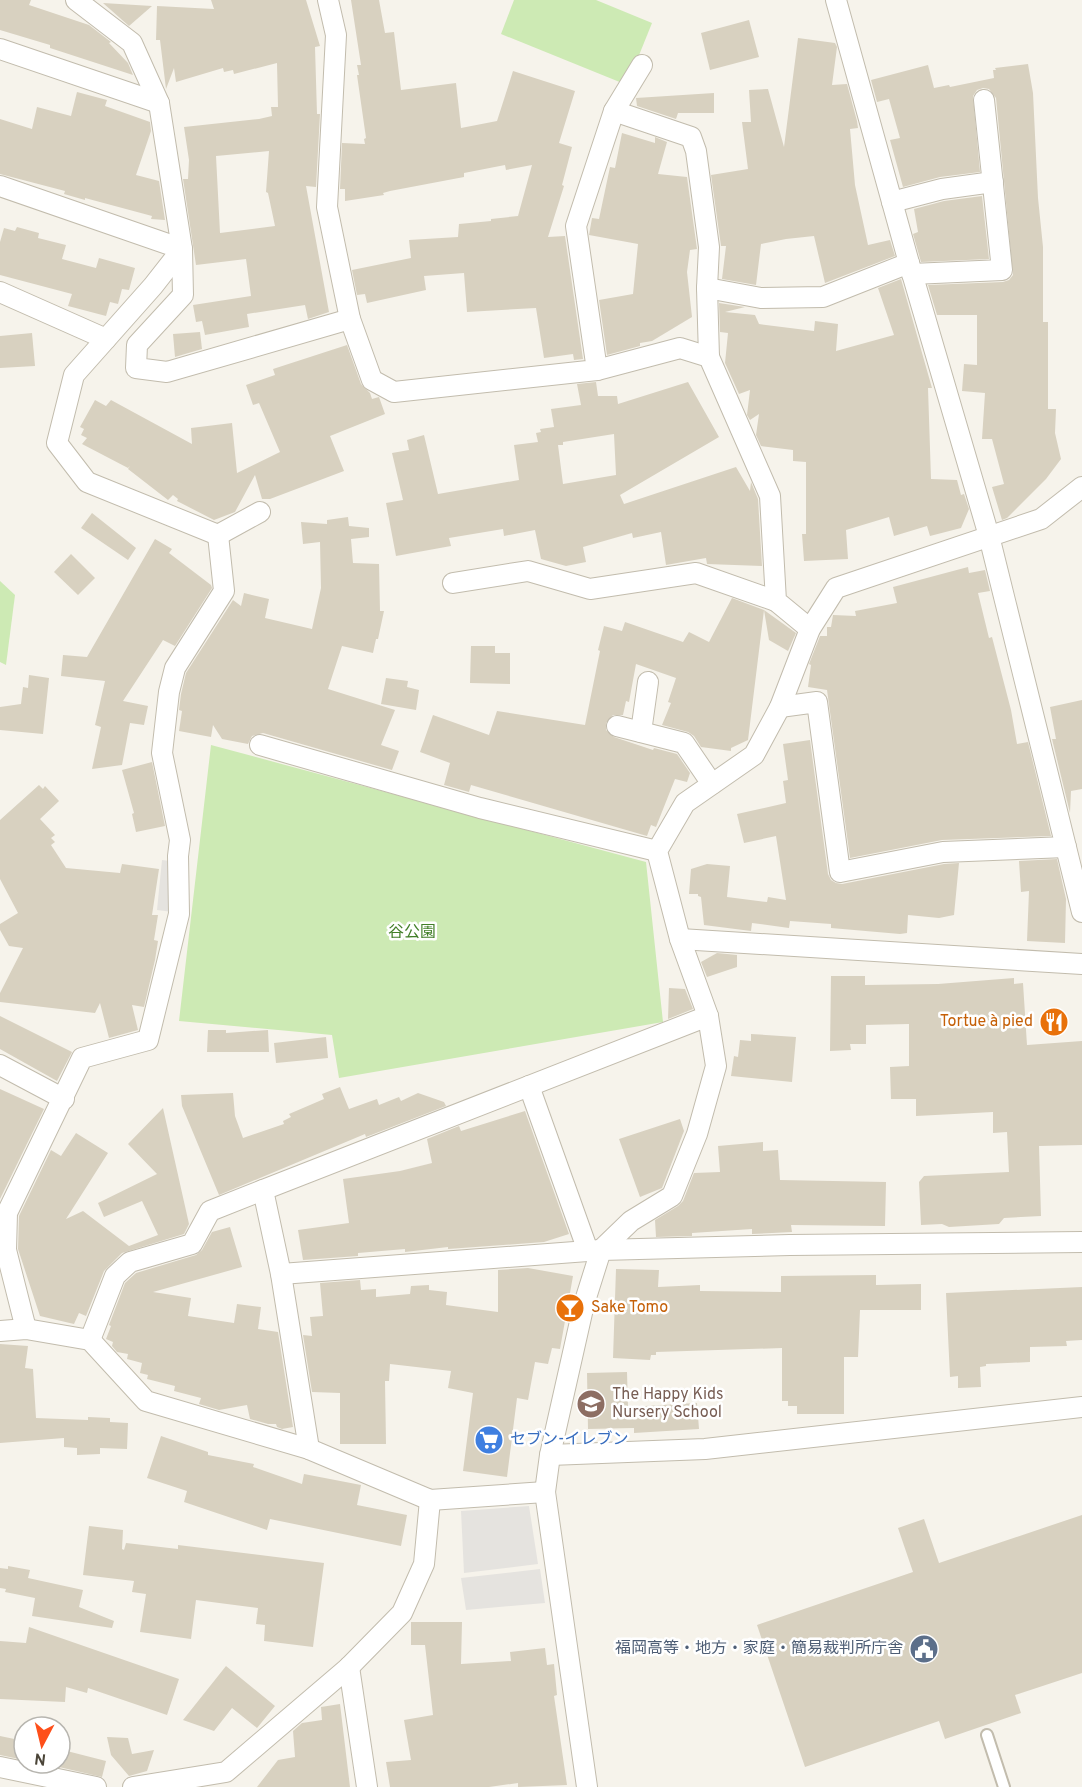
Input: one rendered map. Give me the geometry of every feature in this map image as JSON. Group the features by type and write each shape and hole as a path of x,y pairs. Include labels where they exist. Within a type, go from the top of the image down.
{"street":[{"path":"76,0 132,43 159,103 182,249 183,295 137,345 136,368 167,372 350,319"},
{"path":"328,0 336,35 327,207 350,319 372,380 394,392 597,370 680,348 709,357"},
{"path":"836,0 910,268 989,536 1082,912"},
{"path":"0,49 159,103"},
{"path":"597,370 576,226 614,111 642,65"},
{"path":"707,288 761,298 823,297 910,268 1002,270 984,100"},
{"path":"614,111 691,137 696,151 709,247 707,288 709,357 770,496 776,601"},
{"path":"892,202 942,189 993,183"},
{"path":"0,186 182,249"},
{"path":"182,249 74,375 57,443 87,482 218,535"},
{"path":"0,292 106,339"},
{"path":"595,1250 631,1221 672,1196 697,1134 716,1066 708,1016 680,939 657,851 685,803 754,755 780,707 810,629 836,588 1041,519 1082,487"},
{"path":"218,535 260,512"},
{"path":"26,1329 6,1250 8,1213 82,1058 148,1041 179,914 180,840 162,753 169,692 175,668 225,591 218,535"},
{"path":"453,583 528,571 590,590 696,573 776,601 810,629"},
{"path":"641,732 648,682"},
{"path":"780,707 817,702 840,872 943,852 1066,847"},
{"path":"617,726 684,743 712,784"},
{"path":"260,745 480,808 657,851"},
{"path":"680,939 1082,963"},
{"path":"90,1340 115,1276 130,1262 192,1244 210,1211 708,1016"},
{"path":"0,1065 64,1099"},
{"path":"529,1086 595,1250 550,1455 545,1492 587,1787"},
{"path":"263,1190 281,1274 309,1449"},
{"path":"281,1274 595,1250 1082,1242"},
{"path":"0,1331 26,1329 90,1340 146,1401 309,1449 430,1500 545,1492"},
{"path":"550,1455 705,1449 1082,1407"},
{"path":"133,1787 226,1780 349,1667 402,1613 424,1564 430,1500"},
{"path":"349,1667 367,1787"},
{"path":"0,1767 96,1787"}],"lane":[{"path":"987,1735 1004,1787"}],"green space":[{"path":"514,0 596,0 652,23 627,85 501,34"},
{"path":"0,581 15,595 6,665 0,662"},
{"name":"谷公園","path":"211,745 646,862 663,1022 339,1078 332,1035 179,1021"}],"shaded area":[{"path":"162,860 178,862 173,912 157,910"},
{"path":"529,1506 538,1564 464,1573 461,1511"},
{"path":"540,1569 545,1603 466,1610 461,1578"}],"building":[{"path":"0,0 31,0 29,5 89,25 111,42 109,43 128,63 133,75 50,48 50,45 0,30"},
{"path":"211,0 306,0 320,46 315,47 317,114 320,114 316,187 306,186 329,312 308,319 305,305 247,314 249,327 205,335 202,321 196,322 193,305 251,296 246,259 196,265 183,179 188,179 189,160 184,127 259,119 272,116 271,107 278,107 277,63 234,74 233,70 224,72 223,68 176,82 174,68 166,89 160,40 156,40 157,6 214,9","holes":["269,151 266,192 275,226 220,233 216,156"]},
{"path":"351,0 379,0 385,33 394,32 401,90 456,83 461,128 497,121 513,71 575,91 559,143 572,147 562,185 564,186 548,237 565,236 583,359 574,360 573,354 544,358 536,308 467,312 464,273 424,276 426,290 367,303 365,294 357,295 352,270 411,258 409,240 458,237 459,224 518,216 532,165 506,170 505,165 464,173 464,177 390,191 383,193 384,195 345,201 345,189 340,189 342,143 365,144 364,139 366,138 357,75 359,75 357,65 361,65"},
{"path":"103,3 152,6 129,26"},
{"path":"749,20 759,57 710,70 701,33"},
{"path":"798,38 835,43 837,47 832,85 847,84 857,121 858,128 850,129 855,185 868,245 890,240 895,256 825,283 814,236 786,239 761,244 756,285 722,279 726,246 721,246 711,175 748,169 742,122 751,122 749,90 768,89 784,147"},
{"path":"1028,64 1033,93 1038,198 1043,247 1043,322 1048,322 1048,409 1056,409 1055,433 1061,459 1046,479 1007,518 1002,520 992,487 1004,484 992,439 982,439 985,393 962,391 964,364 977,365 977,315 937,315 928,285 1003,282 1009,280 1013,275 996,98 989,89 983,88 977,90 973,96 980,172 940,177 903,187 890,140 900,138 889,99 877,102 871,80 928,65 934,88 949,85 950,87 994,78 995,68"},
{"path":"77,92 107,100 105,106 150,122 151,131 136,175 159,181 165,220 151,219 152,216 85,198 85,200 64,194 65,191 0,174 0,119 32,129 37,107 71,116"},
{"path":"714,93 714,113 678,113 676,119 637,106 636,98"},
{"path":"622,133 655,143 655,137 667,142 658,174 687,177 697,249 690,250 687,272 692,317 652,341 607,355 599,300 633,294 638,244 589,235 592,218 599,219 610,167 615,168"},
{"path":"982,196 989,259 921,262 913,234 918,232 914,209 944,201"},
{"path":"17,227 39,233 38,238 66,245 62,259 96,268 99,258 135,268 129,290 122,289 118,304 110,302 106,316 68,306 72,294 0,275 0,242 4,228 15,231"},
{"path":"901,279 932,388 928,388 931,479 957,480 961,495 964,494 969,509 961,528 930,536 927,526 894,536 889,517 846,530 848,559 804,561 802,534 806,534 806,462 793,461 793,450 761,446 756,435 759,414 750,420 747,415 750,390 739,394 725,363 728,333 720,332 719,303 745,307 725,312 755,315 759,324 814,331 815,321 838,324 836,351 894,335 878,288"},
{"path":"200,332 202,349 175,357 173,334"},
{"path":"32,333 35,366 0,368 0,336"},
{"path":"347,345 361,384 370,393 372,399 379,397 385,414 330,436 344,471 270,499 262,499 255,475 235,512 214,520 177,501 178,499 173,495 168,500 128,469 130,466 128,468 82,444 87,438 81,435 84,429 80,427 95,400 106,406 111,400 192,444 191,428 232,423 237,473 280,452 259,403 253,405 246,385 275,375 273,369"},
{"path":"596,382 598,396 617,396 618,404 688,382 719,437 620,495 624,504 736,467 750,491 751,482 758,499 762,566 707,564 706,558 666,565 661,532 633,538 632,533 583,547 586,562 566,566 541,559 535,530 504,536 503,529 449,538 451,546 396,556 386,503 403,500 392,453 409,450 407,440 424,435 438,494 519,480 514,445 538,442 536,433 541,432 540,429 554,427 551,409 581,405 577,384","holes":["614,434 616,475 563,484 558,445 563,445 563,442"]},
{"path":"92,513 136,548 128,560 81,528"},
{"path":"348,517 349,526 369,528 369,537 351,539 353,563 379,564 380,611 384,611 373,653 342,646 328,689 395,710 381,745 399,751 392,770 263,733 252,736 248,744 222,739 213,725 211,737 179,731 182,711 179,710 186,673 233,600 241,606 244,593 269,599 265,618 312,629 321,588 320,542 303,544 301,522 327,524 327,520"},
{"path":"155,539 172,549 169,553 212,588 175,646 163,640 123,701 148,706 144,725 130,723 122,765 92,769 101,727 95,725 105,681 61,676 63,655 87,657"},
{"path":"71,554 95,578 78,595 54,572"},
{"path":"968,567 969,573 985,570 990,591 978,593 989,638 992,637 1011,710 1017,744 1028,742 1051,836 942,840 850,858 827,690 808,687 811,665 809,664 820,636 827,636 827,627 831,627 833,615 856,616 855,611 897,603 893,587"},
{"path":"732,598 764,610 748,740 731,748 731,751 701,747 694,736 688,732 662,725 671,703 668,702 676,678 636,664 629,702 626,701 623,715 613,715 606,723 606,730 614,737 653,750 654,748 677,754 690,773 687,782 675,779 656,827 651,825 647,836 471,785 469,792 444,785 450,763 420,752 433,715 489,735 497,711 585,725 604,626 622,631 625,622 683,642 689,632 709,642"},
{"path":"764,610 796,633 788,651 769,640"},
{"path":"471,646 495,646 495,653 510,653 510,684 470,683"},
{"path":"29,675 49,678 43,734 0,730 0,707 21,704 23,687 28,688"},
{"path":"386,678 408,681 407,687 419,690 416,710 381,704"},
{"path":"1082,700 1082,789 1071,791 1070,813 1052,739 1056,739 1050,707"},
{"path":"810,740 828,874 831,880 842,884 959,863 954,915 939,918 908,915 907,933 900,934 831,928 831,924 790,921 789,928 752,923 751,931 704,925 701,897 698,894 689,894 691,869 707,864 730,866 727,897 767,902 768,897 786,900 776,836 744,843 737,814 786,803 783,781 788,780 783,744"},
{"path":"152,762 165,826 136,832 132,814 134,813 122,770"},
{"path":"39,785 43,789 45,786 59,801 40,819 55,835 51,838 55,842 51,845 66,868 120,873 122,864 159,869 152,915 158,915 154,940 158,941 155,960 144,1007 132,1005 138,1030 109,1038 100,1003 95,1013 0,1002 0,993 23,948 9,946 0,930 0,924 18,913 0,879 0,820"},
{"path":"1057,859 1066,899 1065,943 1027,941 1029,891 1021,892 1019,861"},
{"path":"717,953 737,955 737,967 707,977 701,962"},
{"path":"831,976 865,976 865,985 938,984 1014,978 1014,984 1023,983 1027,1045 1082,1041 1082,1145 1039,1146 1041,1216 1004,1218 999,1224 949,1227 942,1224 921,1225 919,1182 924,1176 1009,1172 1007,1132 993,1133 993,1112 916,1116 916,1099 891,1099 890,1067 909,1066 909,1024 866,1025 866,1044 850,1044 851,1050 830,1051"},
{"path":"669,988 685,989 693,1009 668,1019"},
{"path":"0,1016 72,1052 57,1081 0,1049"},
{"path":"208,1030 226,1030 226,1033 268,1030 269,1052 207,1052"},
{"path":"751,1034 796,1037 792,1082 731,1076 734,1056 738,1057 740,1040 751,1041"},
{"path":"326,1037 328,1058 276,1063 274,1043"},
{"path":"340,1087 349,1109 377,1099 379,1105 399,1097 401,1101 418,1093 444,1102 446,1106 366,1137 365,1134 219,1195 182,1106 181,1095 233,1093 235,1116 243,1138 284,1124 283,1121 291,1117 289,1114 324,1099 322,1094"},
{"path":"0,1089 44,1109 0,1199"},
{"path":"163,1108 189,1224 184,1234 122,1253 104,1271 86,1316 79,1313 74,1324 40,1316 18,1249 19,1216 51,1150 61,1156 76,1133 108,1153 66,1219 83,1211 129,1246 158,1235 142,1201 104,1217 98,1203 157,1174 128,1144"},
{"path":"525,1111 569,1234 544,1242 448,1249 448,1247 405,1252 405,1249 358,1253 358,1256 303,1260 298,1230 349,1223 343,1179 400,1171 432,1163 427,1139 459,1126 461,1131"},
{"path":"680,1119 684,1131 662,1188 640,1197 619,1139"},
{"path":"763,1142 763,1151 778,1150 780,1180 886,1182 885,1226 791,1225 792,1232 752,1234 752,1229 692,1233 692,1236 656,1237 655,1220 683,1201 694,1173 720,1172 718,1146"},
{"path":"230,1227 242,1267 153,1292 191,1298 188,1316 234,1323 237,1304 261,1307 258,1329 278,1332 293,1427 282,1429 276,1424 250,1419 247,1405 219,1410 199,1404 201,1398 174,1391 175,1386 147,1379 148,1375 140,1373 142,1363 127,1359 128,1354 117,1352 112,1346 113,1342 106,1339 125,1283 136,1273 196,1255 202,1250 212,1232"},
{"path":"528,1268 573,1276 560,1349 552,1348 548,1364 535,1362 528,1400 517,1398 507,1477 463,1471 473,1393 448,1388 451,1371 390,1364 389,1381 385,1381 386,1444 340,1444 340,1393 312,1392 303,1335 312,1336 310,1317 323,1316 320,1283 360,1280 361,1290 376,1289 376,1297 410,1294 411,1286 429,1285 429,1290 447,1292 446,1305 498,1312 498,1270"},
{"path":"616,1269 659,1270 658,1287 700,1285 700,1291 781,1292 781,1276 876,1275 876,1285 921,1284 921,1310 860,1310 858,1357 844,1357 844,1414 797,1414 797,1406 788,1406 788,1401 782,1401 782,1348 656,1352 656,1355 651,1355 650,1360 613,1358"},
{"path":"1082,1287 1082,1340 1066,1341 1067,1346 1030,1347 1030,1362 986,1364 980,1367 981,1387 958,1388 958,1376 950,1377 946,1293"},
{"path":"0,1344 28,1346 25,1368 33,1369 36,1418 88,1420 88,1417 110,1418 110,1422 128,1423 127,1449 100,1448 100,1454 77,1455 77,1448 64,1447 64,1438 0,1443"},
{"path":"627,1372 628,1407 697,1403 699,1429 634,1433 634,1428 588,1429 587,1373"},
{"path":"161,1436 208,1452 208,1455 254,1464 253,1467 302,1484 304,1474 361,1485 357,1505 407,1515 401,1546 270,1519 267,1530 184,1502 187,1491 147,1478"},
{"name":"福岡高等・地方・家庭・簡易裁判所庁舎","path":"1082,1515 1082,1673 1015,1695 1021,1713 945,1739 939,1721 805,1767 757,1625 913,1572 898,1528 924,1519 939,1563"},
{"path":"89,1526 123,1530 122,1549 124,1550 126,1543 178,1549 178,1545 324,1563 313,1647 264,1641 265,1625 256,1624 258,1608 196,1600 191,1639 140,1632 146,1594 132,1592 134,1581 83,1575"},
{"path":"8,1566 30,1570 28,1578 83,1590 79,1607 114,1621 112,1628 32,1616 35,1598 5,1592 6,1589 0,1588 0,1568 8,1569"},
{"path":"411,1622 462,1622 461,1664 511,1661 510,1652 545,1648 547,1665 554,1664 557,1695 554,1696 567,1785 518,1787 518,1783 489,1787 390,1787 386,1762 411,1760 404,1720 433,1715 425,1645 411,1645"},
{"path":"29,1627 179,1679 167,1715 88,1688 87,1693 66,1687 65,1702 0,1699 0,1641 26,1643"},
{"path":"226,1666 275,1706 257,1728 232,1708 214,1731 183,1720"},
{"path":"340,1704 350,1787 257,1787 278,1760 295,1757 293,1731 302,1723 322,1720 321,1707"},
{"path":"0,1736 12,1738 12,1758 0,1755"},
{"path":"107,1737 128,1738 132,1754 154,1750 147,1771 129,1776 111,1755"},
{"path":"72,1752 106,1761 102,1777 72,1770"}],"place":[{"name":"Tortue à pied","path":"1054,1022"},
{"name":"Sake Tomo","path":"570,1308"},
{"name":"The Happy Kids Nursery School","path":"591,1404"},
{"name":"セブン-イレブン","path":"489,1440"},
{"name":"福岡高等・地方・家庭・簡易裁判所庁舎","path":"924,1649"}]}
